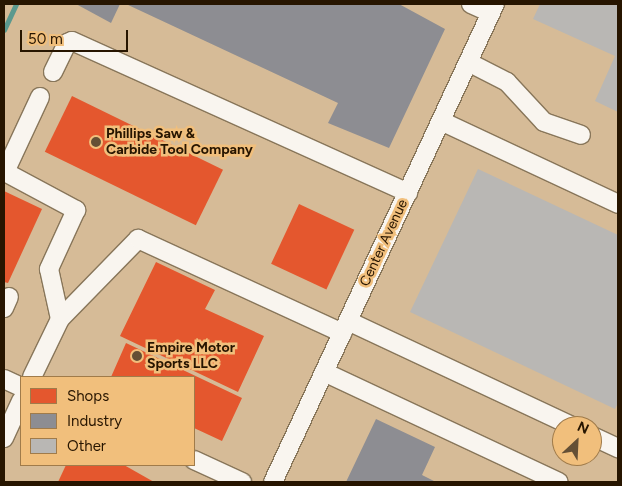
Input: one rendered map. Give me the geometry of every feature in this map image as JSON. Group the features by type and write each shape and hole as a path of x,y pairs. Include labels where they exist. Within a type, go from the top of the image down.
{"street":[{"path":"471,4 493,8"},
{"name":"Center Avenue","path":"273,482 493,8"},
{"path":"53,72 67,43 72,41 408,193"},
{"path":"468,62 507,82 544,122 581,136"},
{"path":"40,97 5,172 76,210 49,270 60,319"},
{"path":"441,121 618,204"},
{"path":"32,376 60,319 138,239 552,417"},
{"path":"324,372 559,482"},
{"path":"4,379 20,387"},
{"path":"4,438 20,403"},
{"path":"602,441 618,448"},
{"path":"195,460 242,482"}],"building: Shops":[{"path":"72,96 223,170 196,225 45,152"},
{"path":"4,191 42,209 8,283 4,282"},
{"path":"299,204 354,230 326,290 271,264"},
{"path":"156,262 215,290 205,309 264,336 238,392 120,336"},
{"path":"126,343 242,398 222,441 195,428 195,376 111,376"},
{"path":"66,466 126,466 154,482 58,482"}],"building: Industry":[{"path":"76,4 120,4 111,23"},
{"path":"126,4 399,4 445,29 389,148 328,123 338,103"},
{"path":"376,419 435,447 422,475 436,482 346,482"}],"building: Other":[{"path":"540,4 618,4 618,112 595,101 615,56 533,19"},
{"path":"478,169 618,235 618,403 615,409 410,312"}],"waterway":[{"path":"4,30 16,4"}],"place":[{"name":"Phillips Saw & Carbide Tool Company","path":"96,142"},
{"name":"Empire Motor Sports LLC","path":"137,356"}]}
